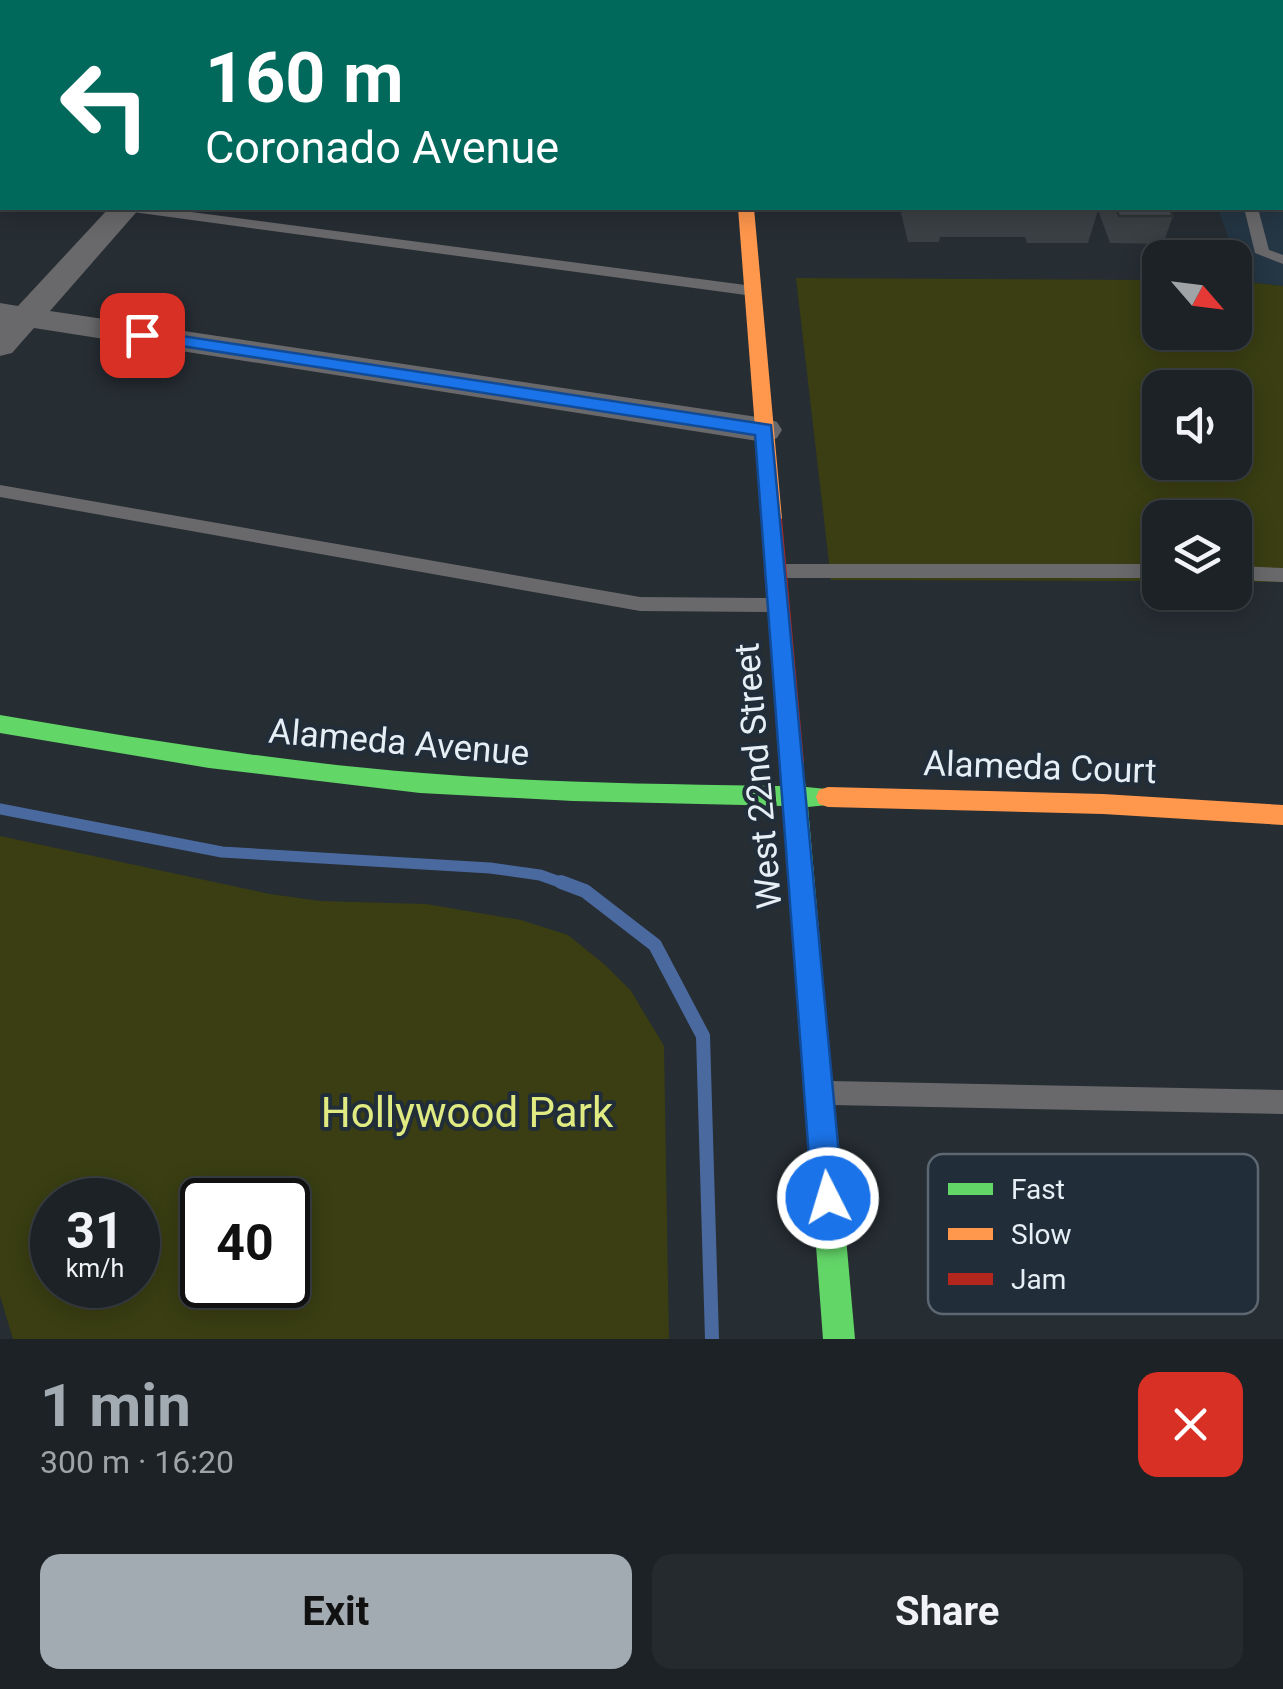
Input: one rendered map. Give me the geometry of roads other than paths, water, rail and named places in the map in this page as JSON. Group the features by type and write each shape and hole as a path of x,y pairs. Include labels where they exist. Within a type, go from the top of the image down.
{"street":[{"path":"0,346 13,315 123,210"},
{"name":"West 22nd Street","path":"746,210 839,1339"},
{"path":"13,315 764,430"},
{"name":"Alameda Avenue","path":"0,724 206,758 363,777 560,791 794,796"},
{"name":"Alameda Court","path":"794,796 998,798 1283,816"}],"lane":[{"path":"148,210 753,292"},
{"path":"1254,210 1262,252 1283,260"},
{"path":"0,491 640,604 779,605"},
{"path":"776,571 1142,571"},
{"path":"1252,573 1283,574"},
{"path":"819,1093 1283,1102"}],"waterway":[{"path":"0,809 222,852 490,868 540,875 568,885"},
{"path":"561,882 585,891 655,945 703,1036 712,1339"}],"park label":[{"name":"Hollywood Park","path":"467,1112"}]}
